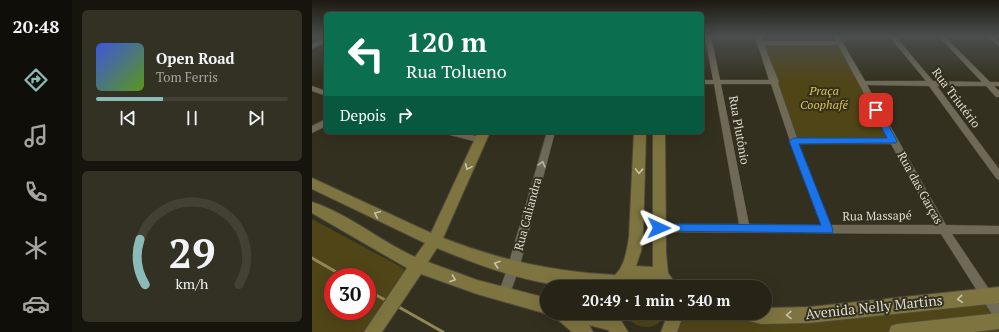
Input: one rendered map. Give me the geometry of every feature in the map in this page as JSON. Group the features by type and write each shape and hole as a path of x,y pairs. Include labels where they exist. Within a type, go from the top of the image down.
{"main road":[{"path":"620,280 634,251 636,237 640,134"},
{"path":"659,134 658,253 668,280"},
{"path":"375,326 416,265 435,240 483,136"},
{"path":"312,183 458,251 538,276 567,280"},
{"path":"312,207 347,225 395,255 416,265 477,288 540,304"},
{"path":"623,280 644,272 662,280"},
{"name":"Avenida Nelly Martins","path":"772,316 809,315 993,295"},
{"path":"571,320 585,332"},
{"path":"604,320 615,323"},
{"path":"673,332 675,320"},
{"path":"897,332 999,321"}],"street":[{"name":"Rua Plutônio","path":"711,51 745,229"},
{"path":"764,51 794,141 828,230"},
{"name":"Rua das Garças","path":"845,51 943,229 993,295 999,315"},
{"name":"Rua Triutério","path":"905,51 931,84 999,176"},
{"path":"956,51 999,95"},
{"path":"704,82 775,82"},
{"path":"862,83 999,84"},
{"path":"312,88 324,93"},
{"path":"312,130 324,123"},
{"path":"466,134 483,136"},
{"name":"Rua Caliandra","path":"504,295 513,269 550,134"},
{"path":"794,141 893,141"},
{"name":"Rua Massapé","path":"659,228 999,230"}],"green space":[{"name":"Praça Coophafé","path":"764,51 845,51 893,141 794,141"},
{"path":"312,219 403,268 405,272 376,318 376,268 324,268 324,320 375,320 367,332 312,332"},
{"path":"999,297 999,332 677,332 682,320 772,320"},
{"path":"630,320 662,320 658,324 646,327"}],"waterway":[{"path":"312,258 329,268"},
{"path":"376,295 387,301"},
{"path":"397,306 443,332"}],"route":[{"path":"659,228 828,230 794,141 893,141 876,110"}]}
